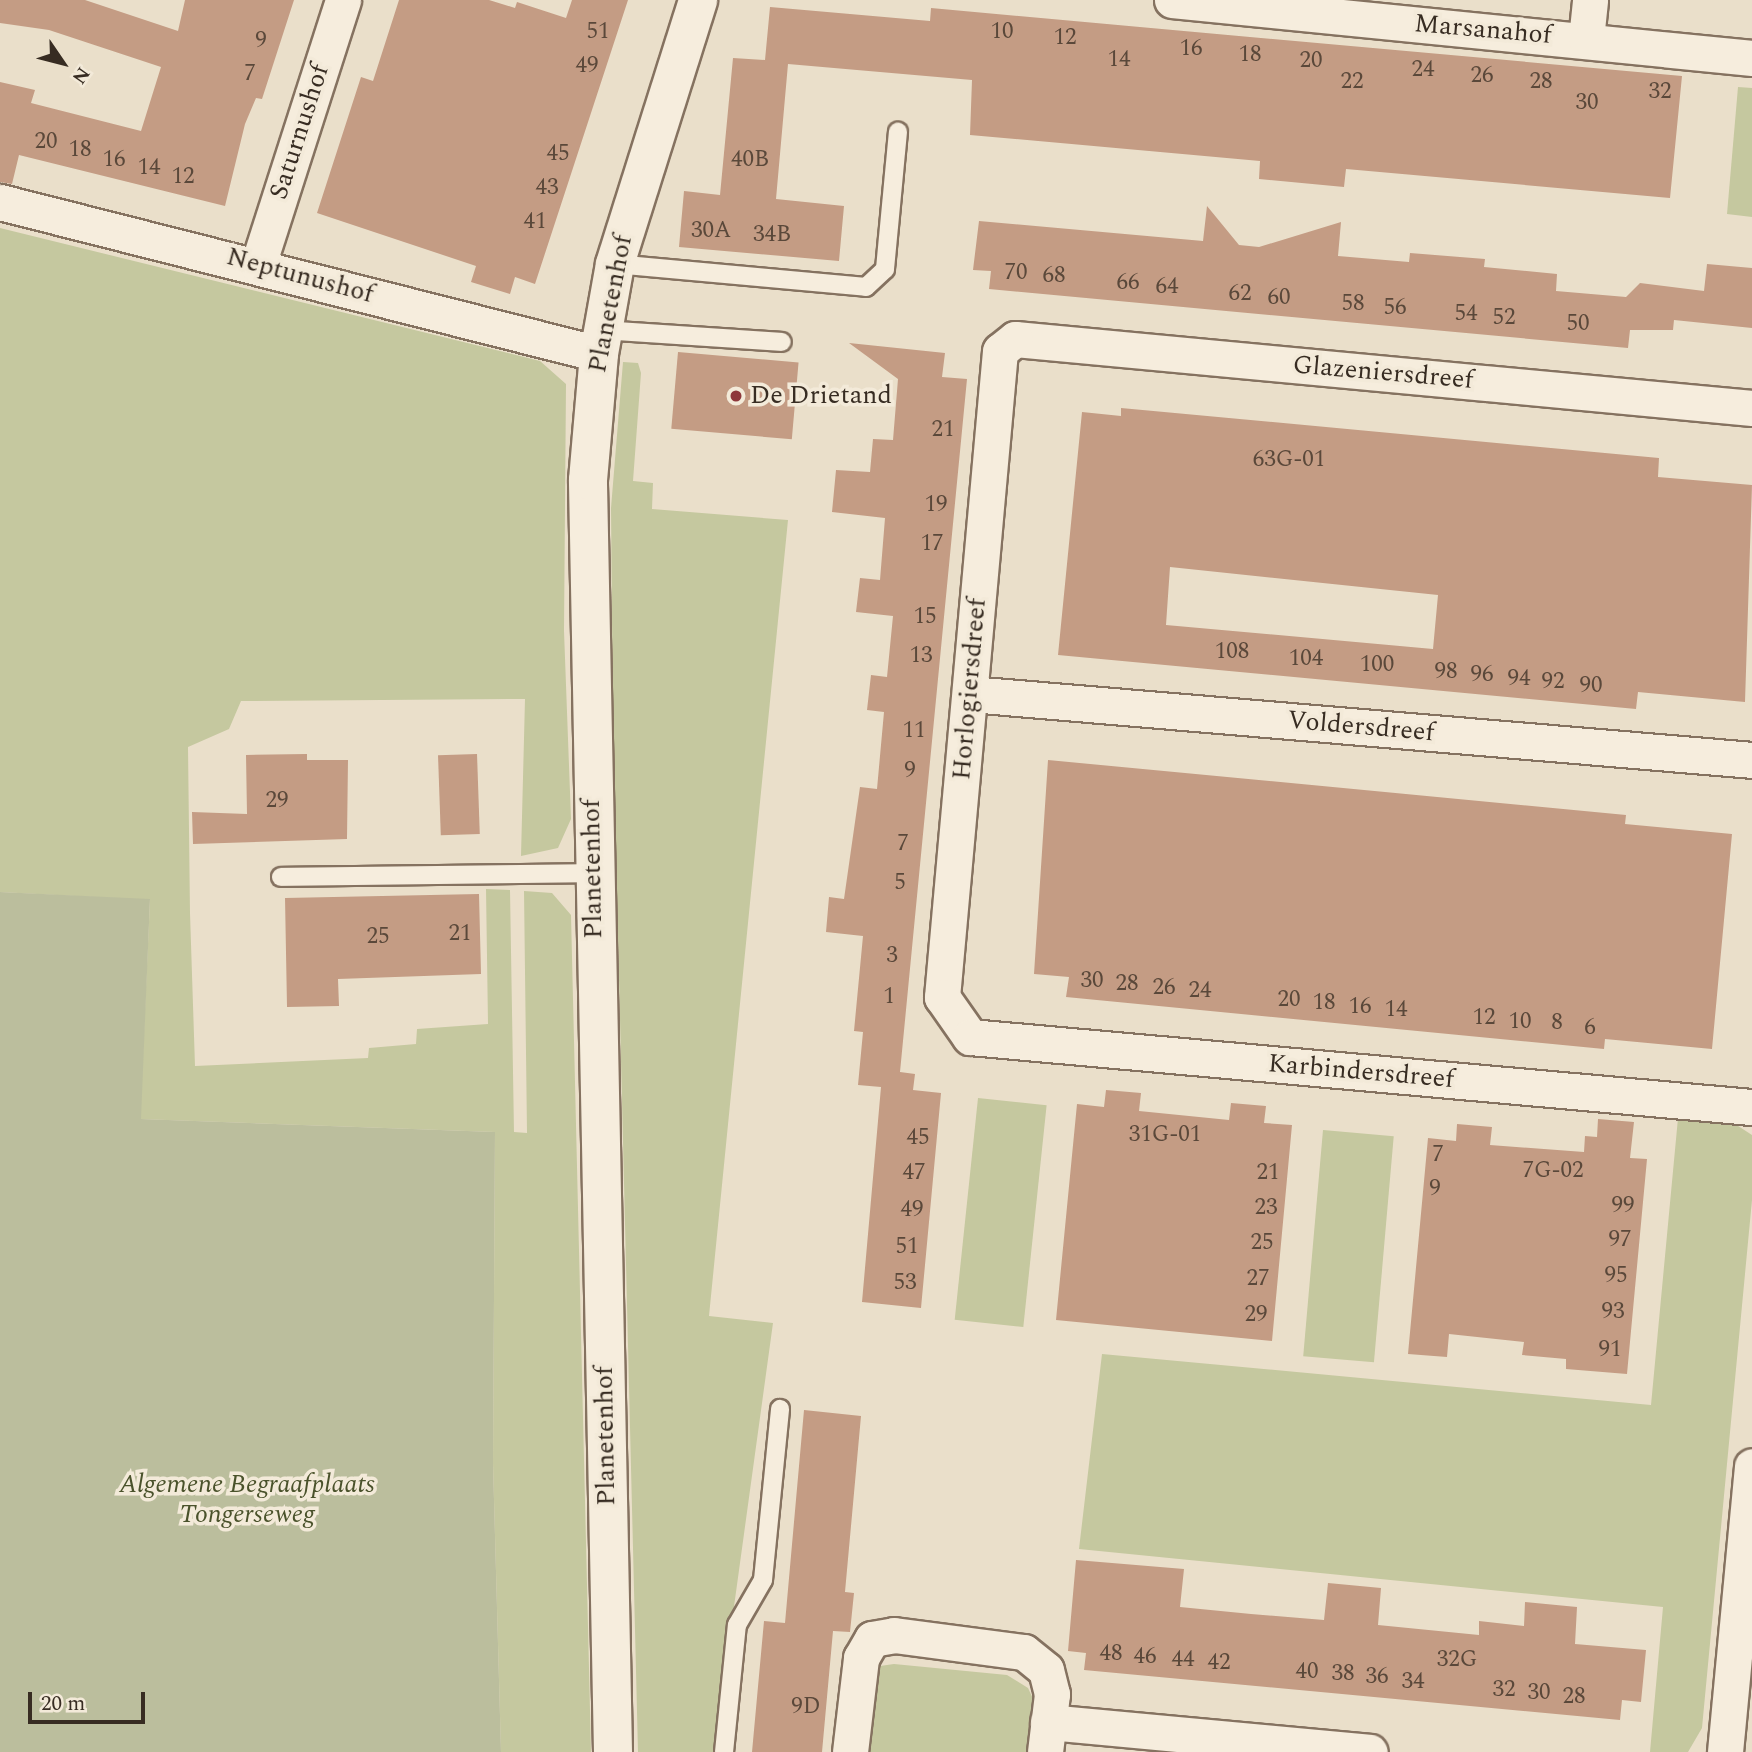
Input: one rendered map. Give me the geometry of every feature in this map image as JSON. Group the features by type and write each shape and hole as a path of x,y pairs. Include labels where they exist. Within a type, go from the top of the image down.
{"street":[{"name":"Saturnushof","path":"258,265 343,0"},
{"name":"Planetenhof","path":"613,1752 586,578 601,342 615,264 698,0"},
{"name":"Marsanahof","path":"1172,0 1251,4 1752,58"},
{"path":"1586,38 1590,0"},
{"name":"Neptunushof","path":"0,202 258,265 601,342"},
{"name":"Glazeniersdreef","path":"1015,339 1752,408"},
{"name":"Horlogiersdreef","path":"970,1037 942,997 1000,351 1015,339"},
{"name":"Voldersdreef","path":"970,694 1752,760"},
{"name":"Karbindersdreef","path":"970,1037 1752,1107"},
{"path":"1725,1752 1752,1466"},
{"path":"850,1752 861,1658 872,1639 894,1635 1024,1652 1046,1670 1047,1737 1370,1752"}],"lane":[{"path":"615,264 866,287 885,269 898,132"},
{"path":"601,342 782,342"},
{"path":"281,877 594,873"},
{"path":"724,1752 737,1625 763,1580 780,1409"}],"green space":[{"path":"1738,87 1752,88 1752,217 1727,214"},
{"path":"0,228 540,361 566,384 564,631 571,819 558,848 521,856 525,699 241,701 229,729 188,747 190,913 195,1066 368,1058 369,1048 416,1044 417,1029 488,1024 486,889 510,890 514,1132 527,1133 524,891 552,893 571,915 591,1752 501,1752 493,1463 495,1132 140,1119 150,900 0,892"},
{"path":"623,362 638,363 641,373 633,481 653,483 652,509 788,520 709,1316 773,1323 714,1752 638,1752 613,735 611,508"},
{"name":"Algemene Begraafplaats Tongerseweg","path":"0,892 150,899 141,1119 495,1132 493,1463 501,1752 0,1752"},
{"path":"978,1098 1047,1105 1023,1327 955,1320"},
{"path":"1678,1118 1735,1124 1752,1135 1752,1200 1702,1728 1688,1752 1650,1752 1663,1607 1079,1549 1102,1354 1651,1405"},
{"path":"1323,1130 1394,1136 1374,1362 1303,1356"},
{"path":"894,1664 1007,1675 1028,1688 1036,1705 1031,1752 864,1752 871,1680 880,1666"}],"building":[{"path":"0,0 85,0 178,31 185,0 294,0 262,99 256,98 245,124 225,206 19,155 12,184 0,182 0,82 35,90 31,103 141,131 161,67 49,30 0,23"},
{"path":"399,0 489,0 515,8 517,2 566,18 572,0 628,0 535,284 515,277 510,294 471,282 476,266 317,213 361,77 373,81"},
{"path":"770,7 930,21 931,8 1682,76 1670,198 1346,169 1344,187 1259,179 1260,161 970,135 972,80 788,64 776,199 844,206 839,261 679,247 684,191 720,195 733,58 765,60"},
{"path":"1207,206 1239,245 1259,247 1341,222 1338,256 1409,262 1410,253 1485,259 1484,267 1557,274 1556,291 1626,297 1640,283 1704,291 1707,264 1752,268 1752,328 1674,320 1673,330 1630,330 1628,348 989,289 991,271 973,270 979,221 1203,241"},
{"path":"849,343 945,353 942,377 967,379 900,1072 915,1074 913,1090 941,1093 921,1308 862,1302 881,1087 858,1085 863,1032 854,1031 863,936 826,932 829,897 844,899 860,787 877,789 884,712 867,710 871,675 887,677 893,616 856,612 860,578 880,580 885,518 832,512 836,470 870,472 873,439 893,440 898,379"},
{"name":"De Drietand","path":"678,352 799,363 792,439 671,429"},
{"path":"1121,408 1659,458 1658,477 1752,485 1745,702 1638,692 1636,709 1058,655 1082,412 1121,416","holes":["1170,567 1438,595 1433,649 1166,625"]},
{"path":"307,754 307,760 348,760 347,839 193,844 192,812 247,814 246,755"},
{"path":"477,754 480,834 441,835 438,755"},
{"path":"1048,760 1626,815 1625,824 1732,834 1712,1049 1605,1039 1604,1049 1066,997 1069,977 1034,974"},
{"path":"479,894 481,974 338,979 339,1006 287,1007 285,898"},
{"path":"1106,1090 1141,1093 1139,1111 1229,1120 1231,1103 1266,1106 1264,1123 1292,1125 1272,1341 1056,1320 1077,1104 1104,1107"},
{"path":"1598,1119 1634,1122 1630,1158 1647,1159 1627,1374 1566,1369 1566,1359 1522,1355 1524,1342 1449,1334 1447,1357 1408,1354 1428,1138 1456,1141 1457,1124 1492,1127 1490,1145 1584,1152 1585,1136 1597,1137"},
{"path":"804,1410 861,1416 845,1592 854,1593 850,1632 833,1631 822,1752 752,1752 764,1621 785,1623"},
{"path":"1076,1560 1184,1569 1180,1607 1251,1614 1324,1620 1328,1583 1381,1588 1378,1625 1479,1635 1479,1621 1524,1626 1525,1602 1577,1607 1575,1644 1646,1650 1641,1702 1622,1700 1620,1720 1084,1670 1086,1653 1068,1651"}],"place":[{"name":"De Drietand","path":"736,396"}]}
